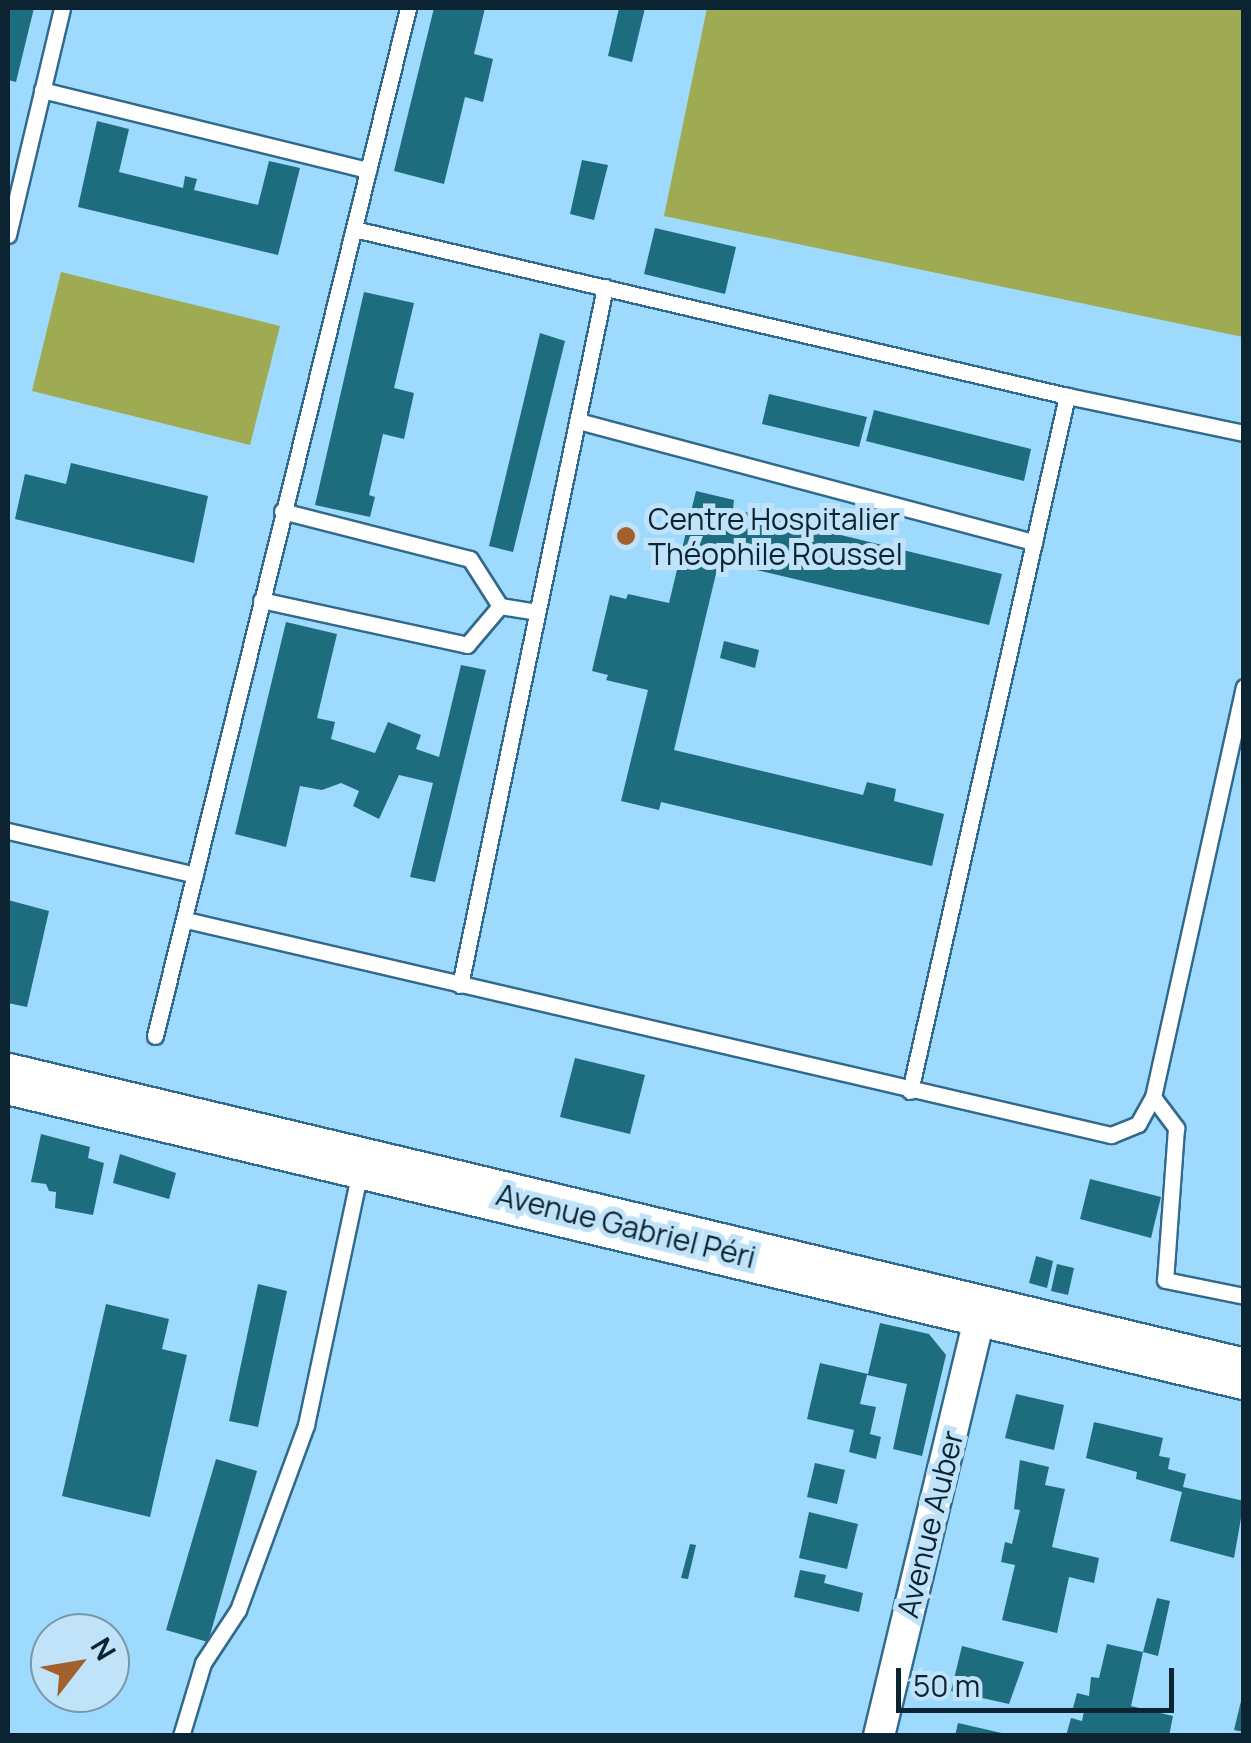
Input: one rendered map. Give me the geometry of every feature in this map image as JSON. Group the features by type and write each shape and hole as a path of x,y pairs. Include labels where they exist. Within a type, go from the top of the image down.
{"main road":[{"name":"Avenue Gabriel Péri","path":"8,1079 1244,1374"}],"street":[{"name":"Avenue Auber","path":"879,1736 981,1312"}],"lane":[{"path":"8,235 62,8"},
{"path":"155,1036 408,8"},
{"path":"42,90 368,170"},
{"path":"8,149 26,154"},
{"path":"354,229 1067,396 1244,433"},
{"path":"460,985 606,287"},
{"path":"910,1091 1067,396"},
{"path":"578,421 1034,542"},
{"path":"282,511 470,559 500,606 538,612"},
{"path":"261,600 467,646 500,606"},
{"path":"186,920 1112,1135 1138,1124 1153,1097 1244,688"},
{"path":"8,830 195,875"},
{"path":"1153,1097 1176,1128 1165,1280 1244,1296"},
{"path":"180,1736 203,1663 238,1610 306,1424 362,1162"}],"green space":[{"path":"707,8 1243,8 1243,337 664,216"},
{"path":"61,272 280,326 250,445 32,391"}],"building":[{"path":"8,8 34,8 16,82 8,80"},
{"path":"434,8 485,8 474,54 493,59 483,102 465,97 444,184 394,171"},
{"path":"619,8 645,8 632,62 608,56"},
{"path":"97,121 129,129 119,172 183,188 185,176 197,179 194,190 258,205 269,161 300,168 278,255 78,207"},
{"path":"582,160 608,165 594,220 570,214"},
{"path":"655,228 736,247 725,294 644,274"},
{"path":"364,292 414,303 394,388 414,393 404,439 383,434 369,495 375,497 370,517 315,505"},
{"path":"540,333 565,341 513,552 489,546"},
{"path":"769,394 867,417 859,447 762,424"},
{"path":"874,410 1031,449 1024,481 866,441"},
{"path":"71,463 208,496 194,563 15,519 25,474 66,484"},
{"path":"696,491 734,500 733,509 1002,574 989,625 719,561 674,750 863,795 867,782 896,789 894,801 944,814 932,866 661,802 659,810 621,801 648,690 606,680 608,675 592,671 610,595 626,599 628,594 669,603"},
{"path":"286,622 337,634 317,718 335,722 331,739 375,753 388,722 421,735 416,749 439,757 461,665 486,670 435,882 410,877 433,783 399,775 379,819 353,806 359,791 341,783 322,790 300,786 286,847 235,834"},
{"path":"724,641 759,650 755,668 720,658"},
{"path":"8,900 49,911 27,1007 8,1003"},
{"path":"575,1058 645,1075 630,1134 560,1117"},
{"path":"41,1134 90,1147 88,1158 104,1163 93,1215 55,1208 56,1192 49,1191 46,1184 31,1182"},
{"path":"120,1154 176,1173 169,1199 113,1183"},
{"path":"1090,1179 1161,1197 1151,1238 1080,1219"},
{"path":"1036,1256 1053,1261 1047,1288 1029,1283"},
{"path":"1057,1264 1074,1268 1068,1295 1051,1291"},
{"path":"258,1284 287,1291 258,1427 229,1421"},
{"path":"106,1304 169,1319 162,1349 187,1355 150,1517 62,1496"},
{"path":"880,1323 929,1334 946,1355 922,1456 893,1449 907,1384 867,1375 860,1404 876,1407 870,1434 881,1437 876,1459 849,1452 854,1430 807,1419 820,1363 868,1374"},
{"path":"1016,1394 1064,1405 1054,1450 1005,1438"},
{"path":"1094,1422 1163,1438 1159,1456 1170,1458 1168,1469 1186,1474 1183,1487 1244,1501 1234,1558 1170,1541 1182,1492 1136,1479 1137,1472 1086,1458"},
{"path":"216,1459 257,1471 208,1642 166,1630"},
{"path":"1020,1460 1049,1467 1045,1485 1065,1489 1052,1547 1099,1558 1094,1583 1069,1577 1057,1633 1002,1620 1015,1565 1001,1562 1005,1542 1012,1544 1020,1510 1014,1509"},
{"path":"815,1463 845,1470 837,1504 807,1497"},
{"path":"809,1512 858,1524 847,1569 799,1558"},
{"path":"690,1544 696,1545 688,1579 681,1578"},
{"path":"800,1570 826,1575 824,1583 863,1593 859,1612 794,1597"},
{"path":"1157,1598 1170,1601 1158,1656 1143,1652"},
{"path":"1107,1644 1143,1652 1131,1706 1173,1716 1169,1736 1066,1736 1071,1718 1082,1721 1084,1711 1073,1708 1077,1693 1089,1696 1091,1677 1099,1678"},
{"path":"962,1646 1024,1662 1009,1704 951,1691"},
{"path":"1244,1697 1244,1732 1234,1730"},
{"path":"958,1723 1006,1734 1006,1736 955,1736"}],"place":[{"name":"Centre Hospitalier Théophile Roussel","path":"626,536"}]}
